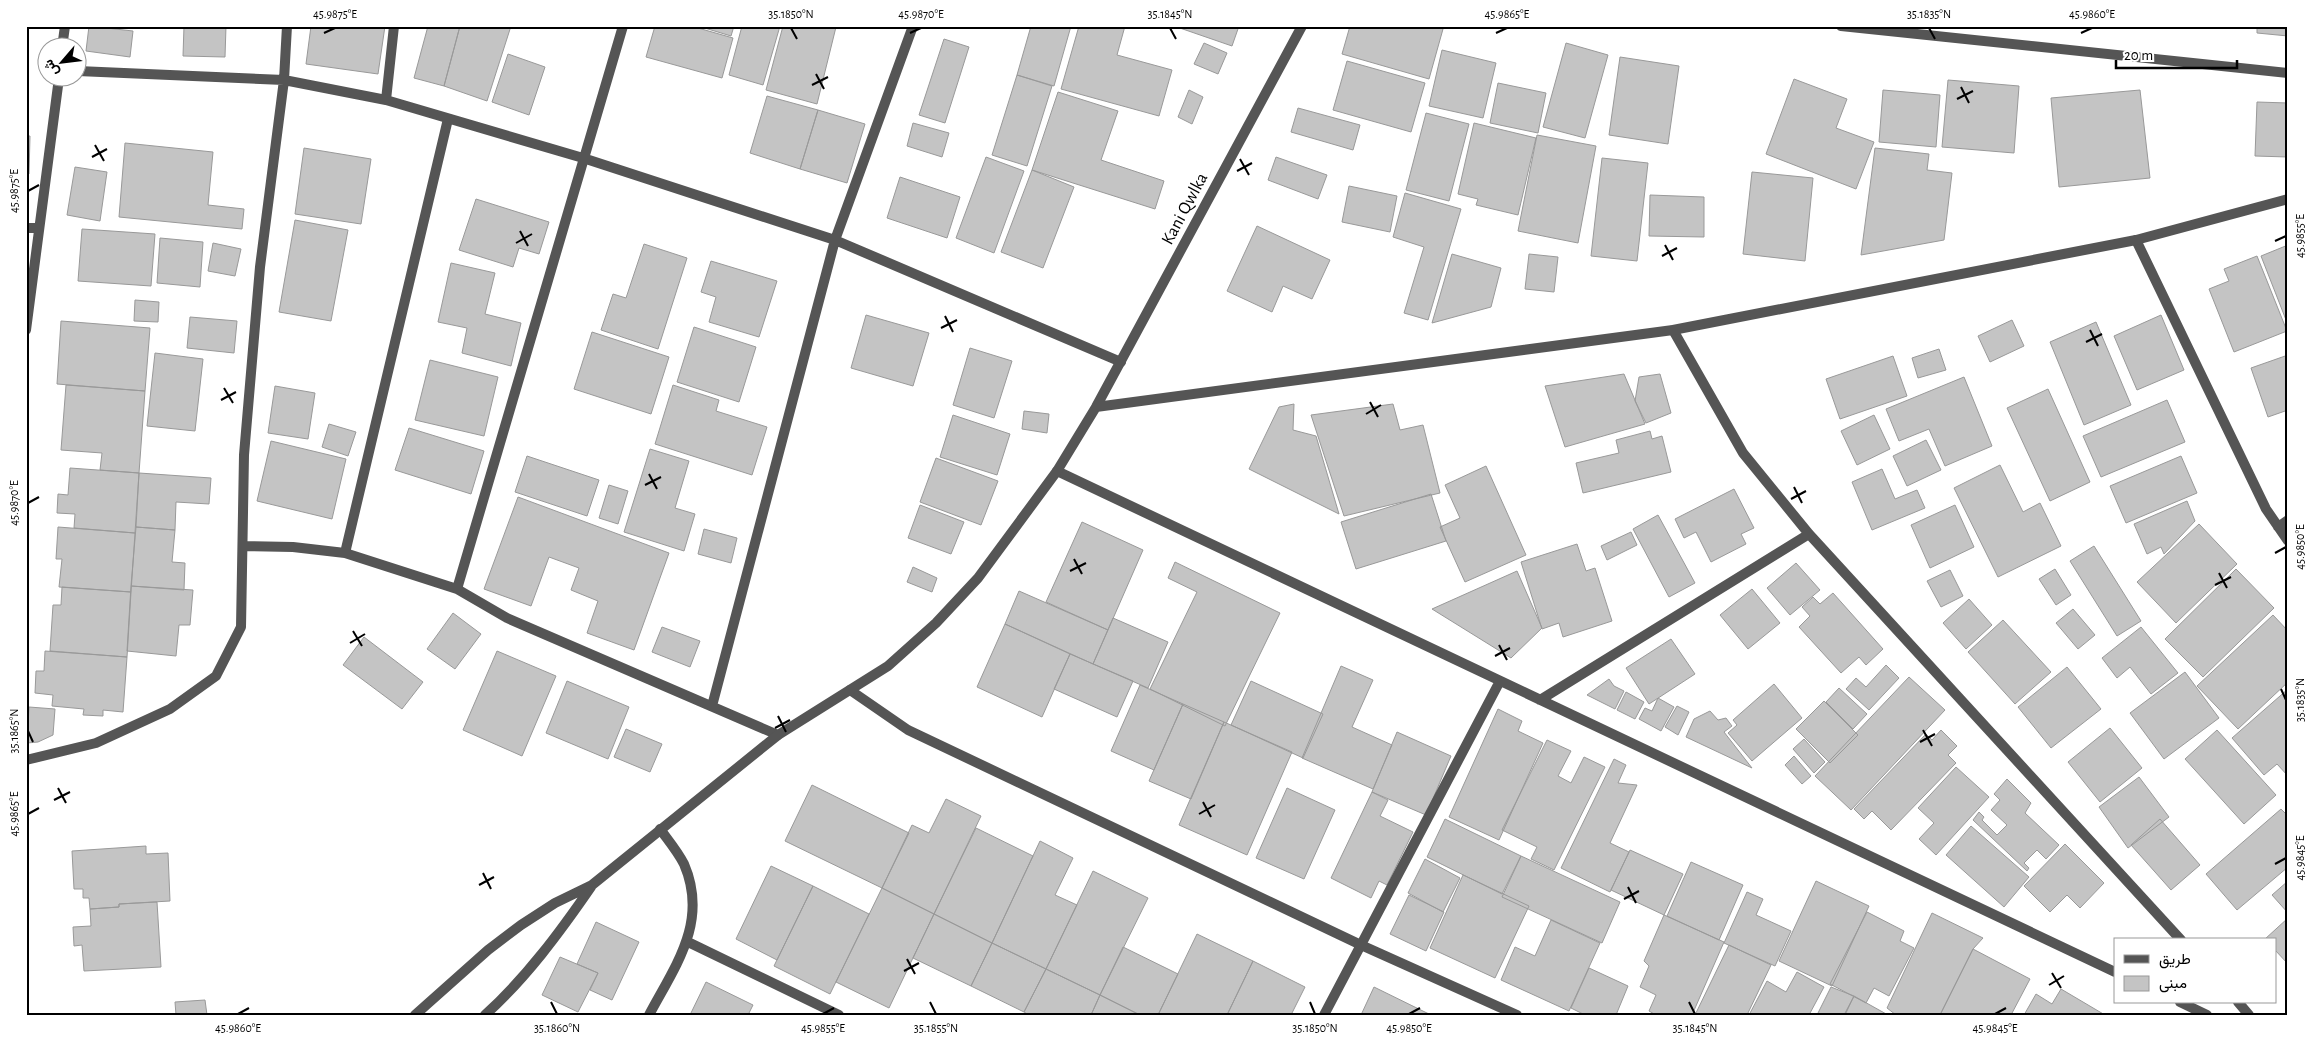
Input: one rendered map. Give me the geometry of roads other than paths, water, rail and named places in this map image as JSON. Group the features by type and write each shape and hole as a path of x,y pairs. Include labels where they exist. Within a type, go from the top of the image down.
{"street":[{"path":"26,760 96,743 170,709 216,676 241,627 244,455 257,306 284,80 287,26"},
{"path":"386,100 394,26"},
{"path":"457,590 623,26"},
{"path":"712,706 835,240 913,26"},
{"name":"Kani Qwlka","path":"592,885 778,735 888,666 936,623 978,578 1058,471 1096,407 1302,26"},
{"path":"1841,26 2288,73"},
{"path":"88,71 284,80 386,100 583,158 835,240 1121,362"},
{"path":"26,330 58,88"},
{"path":"345,553 448,119"},
{"path":"1096,407 1673,330 2136,240 2288,199"},
{"path":"26,228 39,228"},
{"path":"2136,240 2266,509 2288,541"},
{"path":"1673,330 1743,453 1809,534 2179,938"},
{"path":"1058,471 2114,972"},
{"path":"2278,527 2288,520"},
{"path":"1540,700 1809,534"},
{"path":"243,546 293,546 345,553 457,590 507,618 778,735"},
{"path":"1324,1015 1500,681"},
{"path":"850,690 908,730 1361,945 1517,1015"},
{"path":"649,1015 688,942 693,911 691,890 684,864 660,829"},
{"path":"416,1015 488,950 521,925 555,903 592,885"},
{"path":"485,1015 526,972 561,930 592,885"},
{"path":"688,942 839,1015"},
{"path":"2184,1004 2207,1015"},
{"path":"2240,1004 2249,1015"}]}
